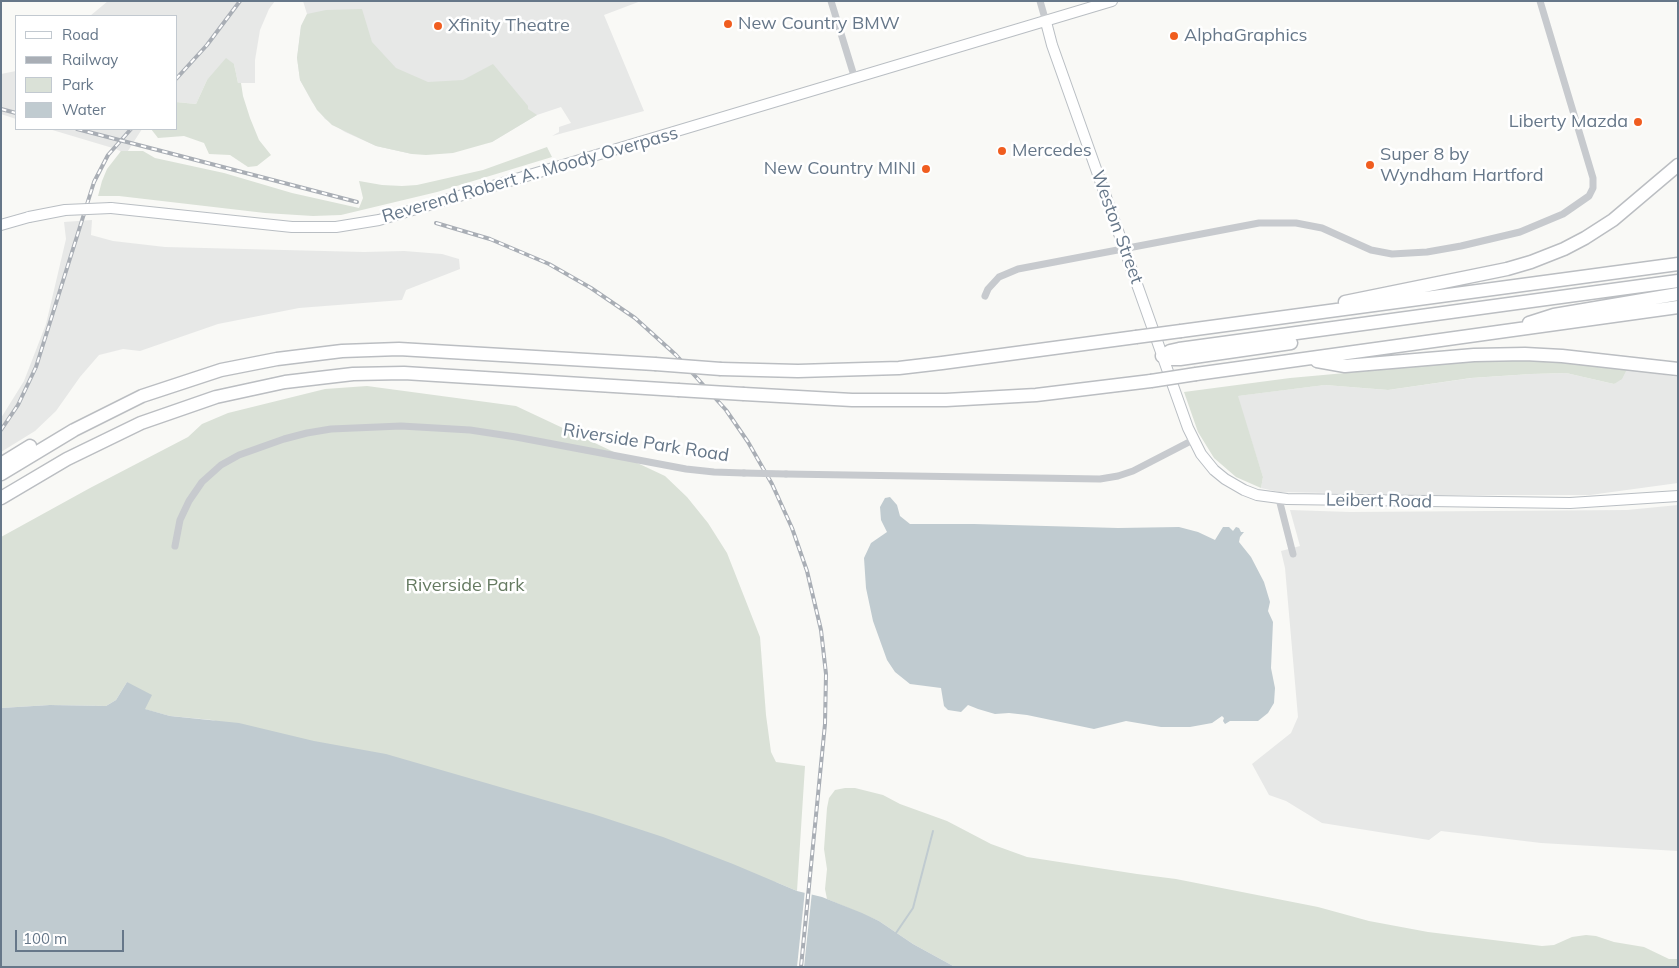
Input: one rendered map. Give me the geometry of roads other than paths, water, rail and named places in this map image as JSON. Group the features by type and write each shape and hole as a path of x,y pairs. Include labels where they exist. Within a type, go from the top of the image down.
{"highway":[{"path":"1304,315 1330,304 1507,269 1545,257 1569,247 1599,230 1628,209 1678,165"},
{"path":"1,474 89,422 142,396 245,364 317,353 407,349 721,369 808,371 899,368 1678,264"},
{"path":"1162,356 1170,351 1179,349 1678,281"},
{"path":"1162,356 1170,359 1180,359 1678,289"},
{"path":"1510,331 1554,315 1678,294"},
{"path":"1,498 84,450 152,419 229,393 301,379 353,374 404,374 852,400 955,400 1036,395 1678,307"},
{"path":"1307,359 1345,366 1474,355 1525,354 1678,369"},
{"path":"1,464 57,431 89,422"},
{"path":"1,504 16,488"}],"main road":[{"path":"1046,22 1112,1"},
{"name":"Reverend Robert A. Moody Overpass","path":"1,225 65,210 111,208 292,227 329,227 364,223 421,209 1046,22"},
{"name":"Weston Street","path":"1046,22 1052,45 1162,356"},
{"name":"Leibert Road","path":"1162,356 1193,440 1210,465 1231,483 1257,495 1279,499 1561,504 1678,496"}],"street":[{"path":"831,1 855,79"},
{"path":"1040,1 1046,22"},
{"path":"985,296 999,277 1018,269 1259,223 1296,223 1322,228 1371,250 1392,254 1427,252 1520,232 1563,214 1589,196 1593,188 1593,178 1540,1"},
{"name":"Riverside Park Road","path":"175,546 180,520 188,500 198,486 217,468 231,459 256,449 296,435 318,430 392,426 470,430 516,436 691,470 786,474 1100,479 1133,471 1193,440"},
{"path":"1279,499 1292,554"}],"water":[{"path":"890,497 897,505 900,516 910,524 1118,528 1179,527 1198,532 1215,540 1223,527 1229,527 1233,531 1236,527 1239,528 1241,532 1244,532 1239,542 1251,557 1264,582 1270,602 1268,611 1273,622 1271,668 1275,688 1274,703 1268,713 1258,721 1230,721 1225,724 1222,716 1212,723 1190,727 1161,727 1126,721 1094,729 1027,715 995,714 968,705 961,712 948,710 944,706 941,688 910,684 895,672 887,660 873,621 866,588 864,558 871,543 887,532 881,520 880,507 885,498"},
{"path":"127,682 152,695 145,709 170,716 239,723 314,741 386,754 593,814 663,837 797,891 822,897 862,913 879,921 913,944 955,967 1,967 1,708 50,705 106,706 116,700"}],"waterway":[{"path":"896,933 913,908 933,831"}],"railway":[{"path":"178,77 207,45 240,1"},
{"path":"1,109 15,113"},
{"path":"81,130 357,202"},
{"path":"1,430 18,405 36,367 94,182 108,155 130,130"},
{"path":"436,223 490,239 549,264 591,288 635,318 676,355 726,410 748,442 772,484 792,528 807,571 821,630 826,674 825,724 801,967"}],"place":[{"name":"New Country BMW","path":"728,24"},
{"name":"Xfinity Theatre","path":"438,26"},
{"name":"AlphaGraphics","path":"1174,36"},
{"name":"Liberty Mazda","path":"1638,122"},
{"name":"Mercedes","path":"1002,151"},
{"name":"Super 8 by Wyndham Hartford","path":"1370,165"},
{"name":"New Country MINI","path":"926,169"}],"park label":[{"name":"Riverside Park","path":"465,586"}]}
